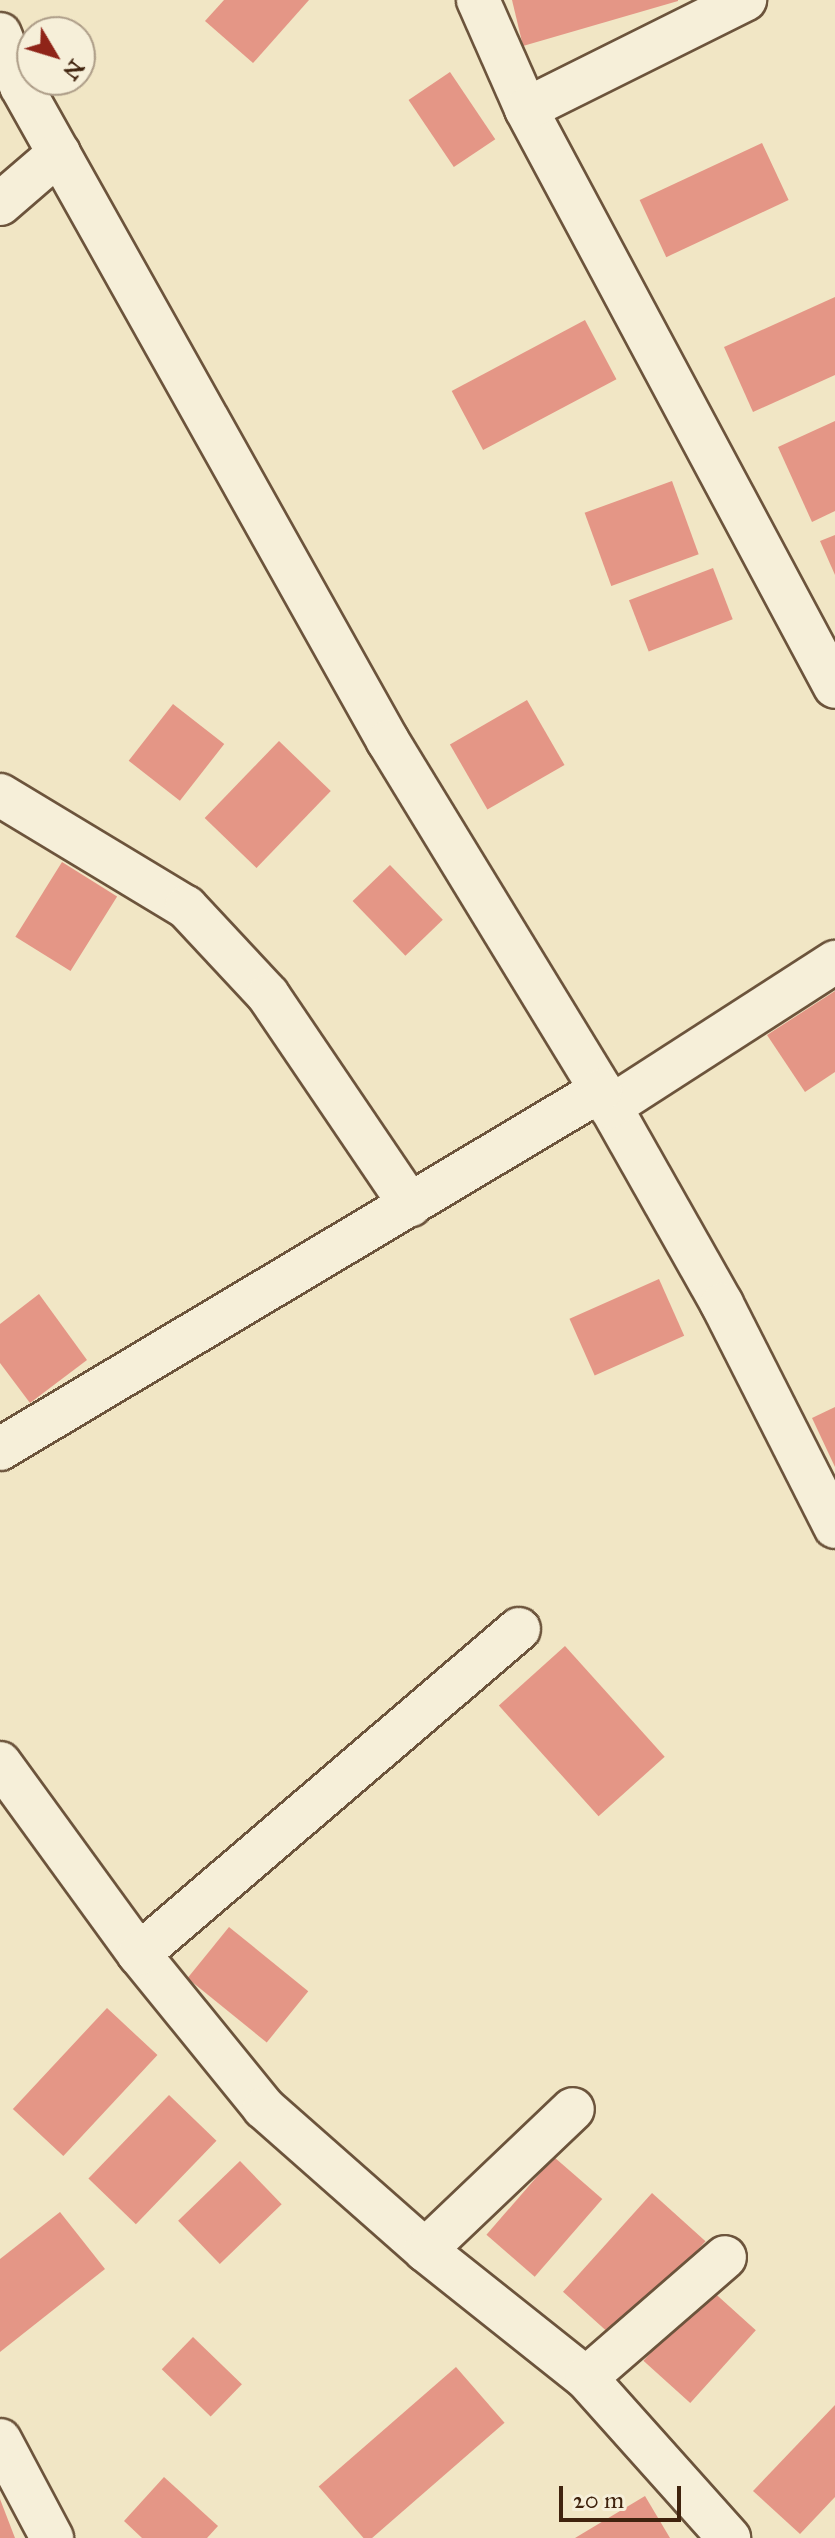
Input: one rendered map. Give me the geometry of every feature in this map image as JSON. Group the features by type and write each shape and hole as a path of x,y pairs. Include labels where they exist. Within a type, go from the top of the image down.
{"street":[{"path":"478,0 526,109 835,687"},
{"path":"526,109 745,0"},
{"path":"0,34 59,153 388,741 606,1099 722,1304 835,1527"},
{"path":"0,204 59,153"},
{"path":"0,795 186,907 268,995 410,1205"},
{"path":"0,1449 410,1205 606,1099 835,962"},
{"path":"139,1954 519,1629"},
{"path":"0,1763 139,1954 264,2108 425,2250 586,2378 729,2538"},
{"path":"425,2250 573,2109"},
{"path":"586,2378 725,2257"},
{"path":"0,2440 52,2538"}],"building":[{"path":"224,0 309,0 253,63 205,21"},
{"path":"512,0 678,0 678,1 523,46"},
{"path":"450,72 495,139 454,167 409,100"},
{"path":"762,143 789,200 666,257 640,200"},
{"path":"835,297 835,375 753,412 724,347"},
{"path":"585,320 616,379 483,450 452,391"},
{"path":"835,421 835,511 812,522 778,447"},
{"path":"672,481 699,554 611,586 585,513"},
{"path":"835,535 835,575 820,541"},
{"path":"713,568 733,619 649,652 629,600"},
{"path":"527,700 564,765 487,809 450,745"},
{"path":"173,704 224,744 180,801 129,761"},
{"path":"279,741 331,791 256,868 205,818"},
{"path":"62,862 117,896 70,971 15,937"},
{"path":"390,865 443,920 405,956 353,901"},
{"path":"835,991 835,1072 805,1092 767,1035"},
{"path":"659,1279 684,1336 595,1376 569,1319"},
{"path":"39,1294 87,1360 30,1403 0,1363 0,1324"},
{"path":"835,1407 835,1467 812,1418"},
{"path":"565,1646 665,1757 599,1816 499,1706"},
{"path":"229,1927 308,1991 267,2042 187,1978"},
{"path":"107,2008 157,2055 63,2156 13,2109"},
{"path":"169,2095 216,2141 136,2224 88,2178"},
{"path":"554,2157 602,2199 535,2277 486,2235"},
{"path":"240,2161 282,2204 220,2264 178,2221"},
{"path":"652,2193 706,2241 617,2340 563,2292"},
{"path":"60,2212 105,2269 0,2352 0,2259"},
{"path":"709,2288 756,2330 690,2403 643,2361"},
{"path":"193,2337 242,2384 211,2417 162,2369"},
{"path":"456,2367 505,2423 372,2538 363,2538 319,2486"},
{"path":"835,2405 835,2497 800,2534 753,2491"},
{"path":"164,2477 218,2526 207,2538 142,2538 124,2521"},
{"path":"645,2496 670,2538 575,2538"},
{"path":"0,2499 15,2538 0,2538"}]}
